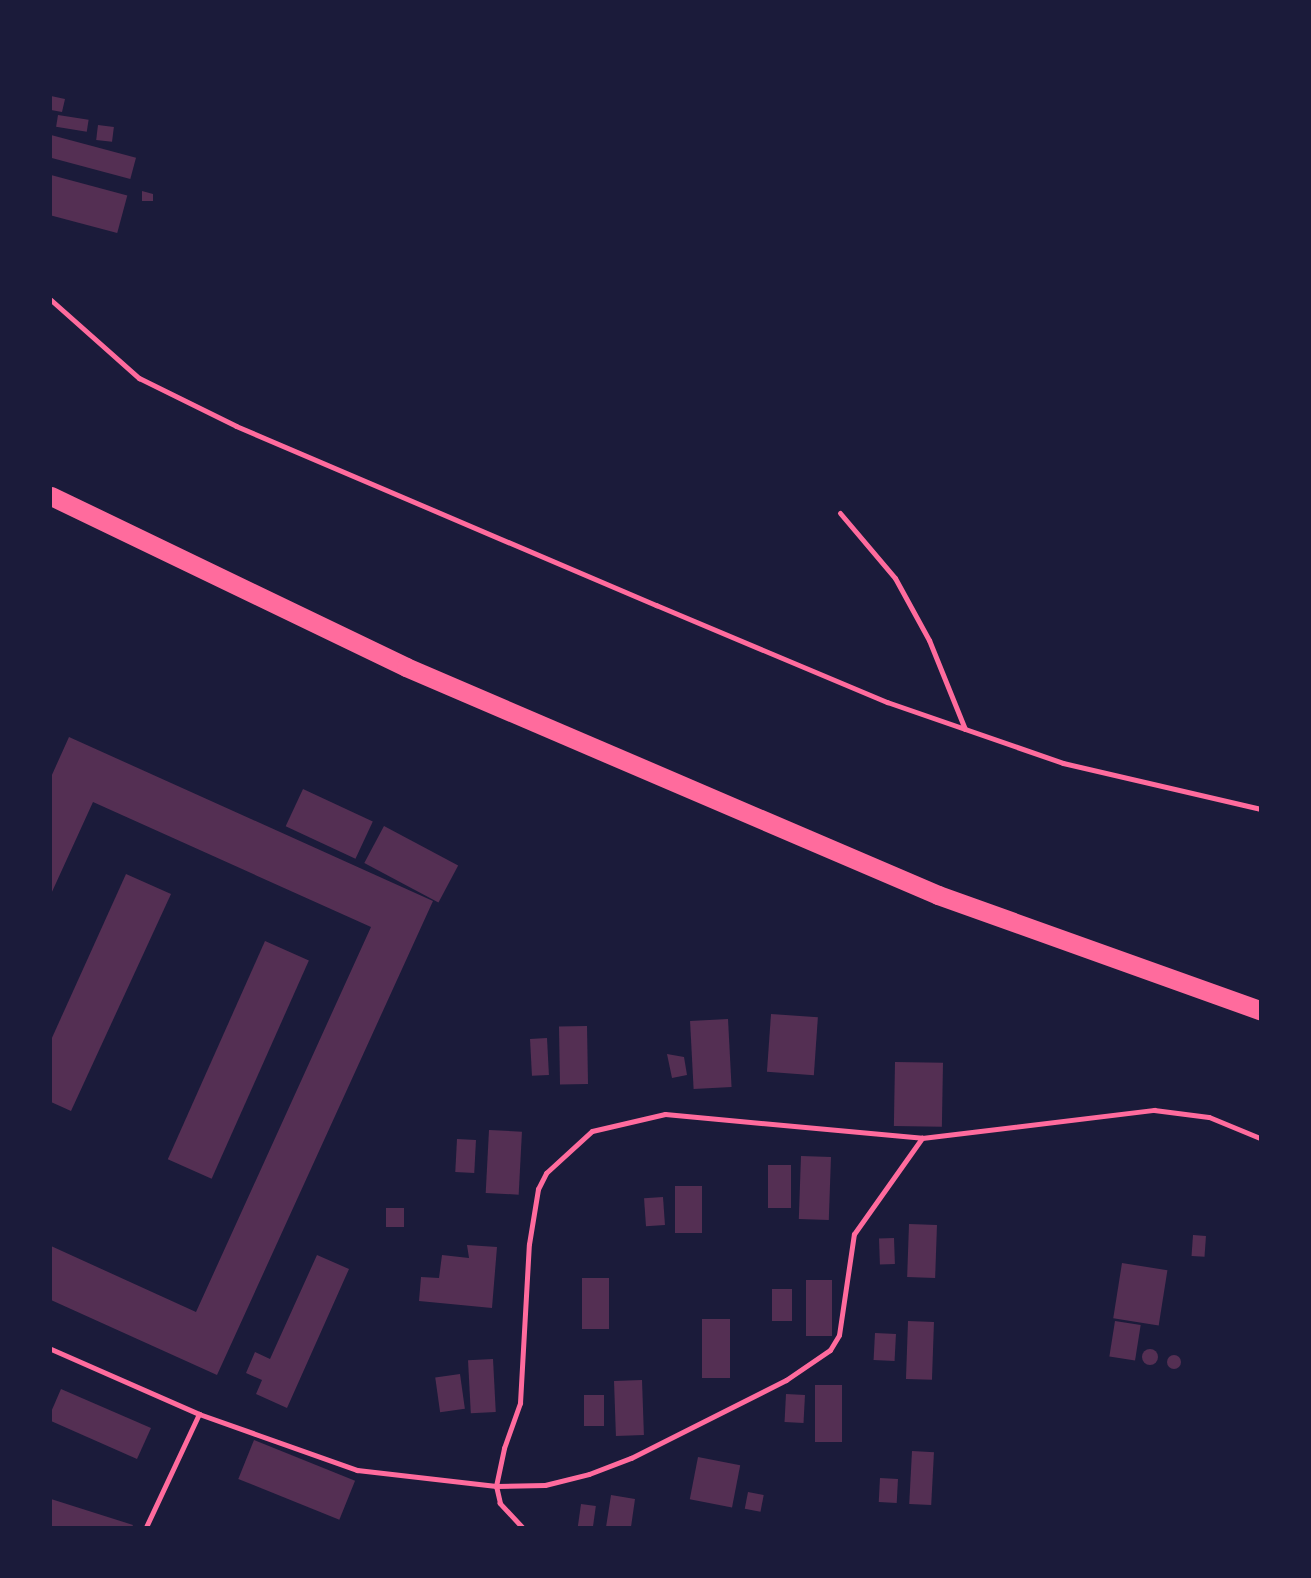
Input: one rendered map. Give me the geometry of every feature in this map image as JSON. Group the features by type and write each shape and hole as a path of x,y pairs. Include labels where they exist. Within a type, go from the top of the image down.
{"highway":[{"path":"51,496 406,667 938,895 1260,1010"}],"lane":[{"path":"51,300 139,378 236,426 887,702 1063,763 1157,788 1260,809"},
{"path":"840,513 895,578 929,640 965,729"},
{"path":"522,1527 500,1503 496,1486 504,1448 520,1403 529,1244 538,1189 546,1173 592,1131 665,1114 922,1138 1154,1110 1209,1117 1260,1138"},
{"path":"51,1349 198,1414 357,1470 496,1486 545,1485 589,1474 631,1458 786,1380 830,1350 839,1335 853,1234 922,1138"},
{"path":"146,1527 198,1414"}],"building":[{"path":"51,96 65,99 62,112 51,110"},
{"path":"58,115 89,120 87,132 56,127"},
{"path":"98,125 114,127 112,142 96,140"},
{"path":"51,135 136,158 130,179 51,158"},
{"path":"51,175 127,195 117,233 51,215"},
{"path":"142,191 153,194 153,201 142,201"},
{"path":"69,737 433,901 217,1375 51,1300 51,1246 196,1312 371,927 93,802 51,894 51,777"},
{"path":"303,789 373,822 355,859 286,826"},
{"path":"384,826 458,865 438,903 364,863"},
{"path":"126,874 171,894 71,1111 51,1102 51,1040"},
{"path":"265,941 309,961 212,1179 168,1159"},
{"path":"771,1014 818,1017 814,1075 767,1072"},
{"path":"728,1019 732,1087 694,1089 690,1021"},
{"path":"559,1026 587,1026 588,1084 560,1084"},
{"path":"547,1038 549,1075 532,1076 530,1039"},
{"path":"667,1054 684,1057 687,1075 672,1078"},
{"path":"895,1062 943,1063 942,1127 894,1126"},
{"path":"489,1130 522,1132 519,1195 486,1193"},
{"path":"457,1139 476,1140 474,1173 455,1172"},
{"path":"801,1156 831,1157 829,1220 799,1219"},
{"path":"768,1165 791,1165 791,1208 768,1208"},
{"path":"675,1186 702,1186 702,1233 675,1233"},
{"path":"663,1197 665,1225 646,1226 644,1198"},
{"path":"386,1208 404,1208 404,1227 386,1227"},
{"path":"909,1224 937,1225 935,1278 907,1277"},
{"path":"1193,1235 1206,1236 1205,1257 1192,1256"},
{"path":"894,1238 895,1264 880,1265 879,1239"},
{"path":"467,1245 497,1247 492,1308 419,1301 421,1277 439,1278 442,1255 469,1258"},
{"path":"317,1255 349,1269 287,1408 256,1394 262,1380 246,1373 255,1352 270,1359"},
{"path":"1122,1263 1167,1270 1159,1326 1113,1318"},
{"path":"582,1278 609,1278 609,1329 582,1329"},
{"path":"806,1280 832,1280 832,1336 806,1336"},
{"path":"772,1289 792,1289 792,1321 772,1321"},
{"path":"702,1319 730,1319 730,1378 702,1378"},
{"path":"908,1321 934,1322 932,1380 906,1379"},
{"path":"1115,1321 1141,1325 1135,1361 1109,1357"},
{"path":"875,1333 896,1334 895,1361 874,1360"},
{"path":"1150,1349 1156,1351 1156,1363 1150,1365 1144,1363 1142,1357 1144,1351"},
{"path":"1171,1355 1177,1355 1181,1362 1177,1369 1171,1369 1167,1365 1167,1359"},
{"path":"493,1359 496,1412 471,1413 468,1360"},
{"path":"460,1374 465,1409 440,1412 435,1377"},
{"path":"642,1380 644,1435 616,1436 614,1381"},
{"path":"815,1385 842,1385 842,1442 815,1442"},
{"path":"61,1389 151,1428 137,1459 51,1421 51,1412"},
{"path":"786,1394 805,1395 804,1423 785,1422"},
{"path":"584,1395 604,1395 604,1426 584,1426"},
{"path":"254,1440 355,1481 339,1520 238,1479"},
{"path":"912,1451 934,1452 931,1505 909,1504"},
{"path":"698,1457 740,1465 732,1507 690,1499"},
{"path":"880,1478 898,1479 897,1503 879,1502"},
{"path":"748,1492 764,1495 760,1512 745,1509"},
{"path":"611,1495 635,1499 631,1527 606,1527"},
{"path":"51,1499 133,1525 51,1527"},
{"path":"581,1504 596,1506 593,1527 578,1527"}]}
